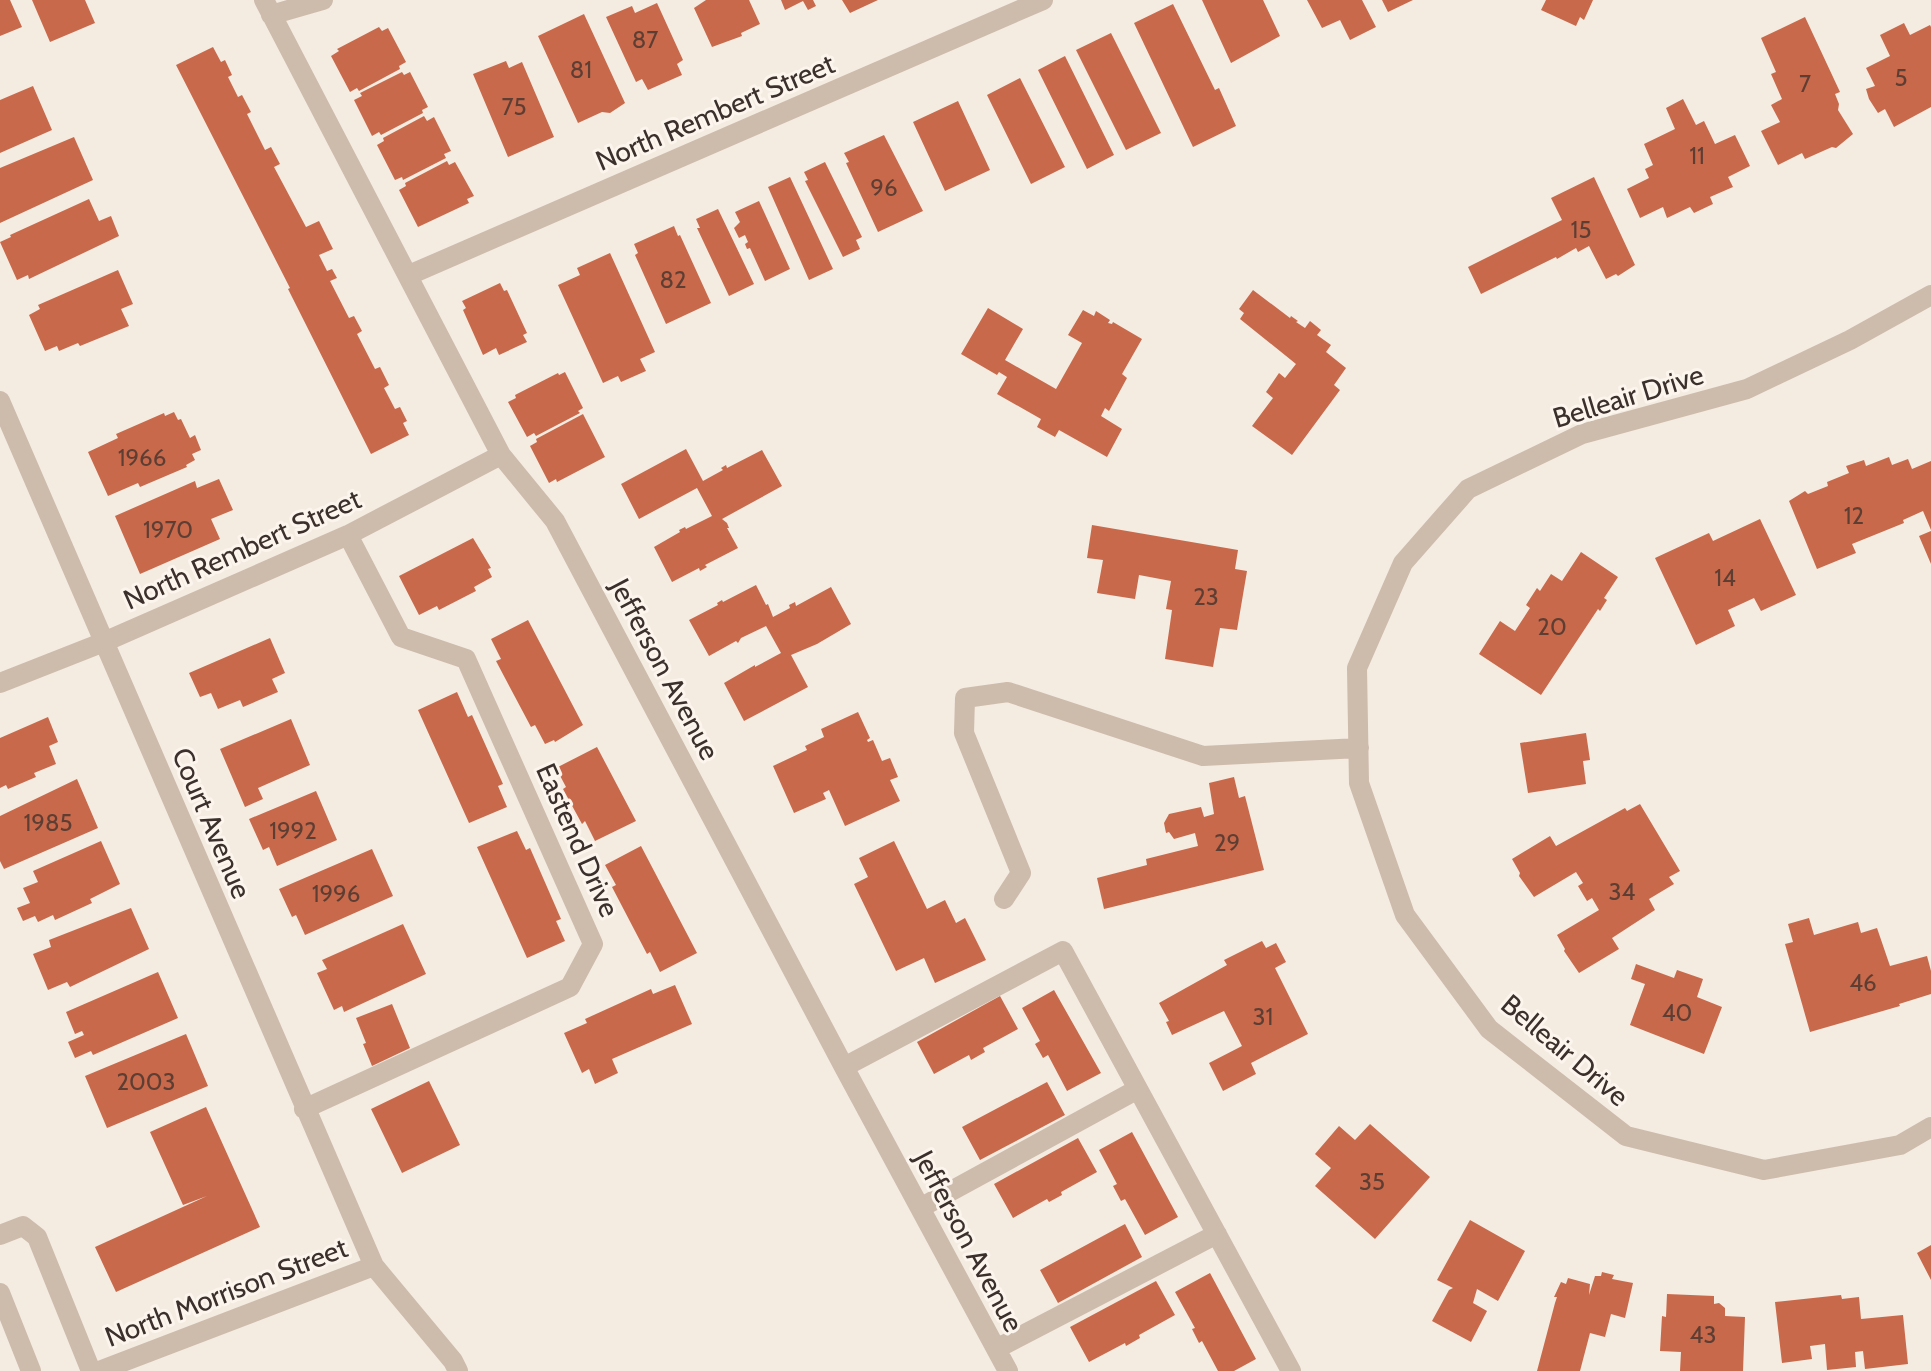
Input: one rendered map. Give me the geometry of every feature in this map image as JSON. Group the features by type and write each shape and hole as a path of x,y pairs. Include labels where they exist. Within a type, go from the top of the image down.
{"street":[{"path":"268,7 323,0"},
{"name":"North Rembert Street","path":"409,275 1043,0"},
{"name":"Jefferson Avenue","path":"268,7 501,455 555,521 1008,1371"},
{"name":"Belleair Drive","path":"1931,295 1850,340 1747,389 1582,434 1468,489 1403,563 1357,668 1359,783 1405,915 1489,1029 1626,1136 1764,1170 1900,1145 1931,1127"},
{"name":"Court Avenue","path":"0,401 374,1266 458,1371"},
{"name":"North Rembert Street","path":"0,683 104,642 348,535 501,455"},
{"name":"Eastend Drive","path":"304,1109 570,987 593,944 466,659 401,637 348,535"},
{"path":"1004,899 1021,873 964,733 965,698 1008,692 1203,756 1359,748"},
{"path":"844,1067 1063,951 1291,1371"},
{"path":"920,1208 1138,1089"},
{"path":"0,1235 23,1226 37,1237 91,1371"},
{"path":"996,1349 1217,1234"},
{"name":"North Morrison Street","path":"99,1371 374,1266"},
{"path":"0,1293 31,1371"}],"building":[{"path":"0,0 10,0 22,27 0,36"},
{"path":"32,0 85,0 95,23 50,42"},
{"path":"706,0 749,0 760,24 741,33 742,36 712,47 694,8"},
{"path":"781,0 813,0 816,6 808,10 803,1 785,10"},
{"path":"842,0 878,0 850,13"},
{"path":"1202,0 1263,0 1280,36 1231,63"},
{"path":"1307,0 1362,0 1376,27 1350,40 1340,20 1322,28"},
{"path":"1382,0 1413,0 1388,12"},
{"path":"1546,0 1593,0 1584,20 1580,17 1576,26 1541,10"},
{"path":"657,3 683,60 677,64 682,75 648,90 642,79 636,82 606,17 632,6 635,13"},
{"path":"1173,4 1236,126 1193,147 1134,23"},
{"path":"584,14 625,103 610,113 602,112 578,123 538,36"},
{"path":"1805,17 1840,92 1835,94 1838,110 1853,134 1836,148 1805,159 1802,153 1778,165 1761,131 1780,122 1771,105 1782,99 1771,74 1776,72 1761,38"},
{"path":"1904,23 1910,35 1931,27 1931,107 1894,127 1885,109 1878,113 1869,99 1866,89 1875,86 1866,68 1890,56 1880,35"},
{"path":"379,27 382,31 388,28 406,62 399,66 400,69 359,91 357,88 350,92 331,56 339,51 337,49"},
{"path":"1111,33 1161,133 1126,150 1076,50"},
{"path":"213,47 221,62 225,60 232,75 228,77 238,97 242,95 251,112 247,114 265,150 271,147 280,164 274,167 306,227 319,221 333,249 319,255 327,271 332,269 337,278 330,281 349,318 354,316 362,331 357,334 375,369 380,367 389,385 384,388 395,409 400,407 407,421 403,423 409,435 371,454 176,65"},
{"path":"1065,56 1114,155 1087,169 1038,70"},
{"path":"506,61 509,68 522,62 554,137 508,157 473,74"},
{"path":"402,72 404,75 410,72 428,107 422,110 423,113 381,135 379,132 372,136 354,100 362,96 360,93"},
{"path":"1020,78 1065,167 1031,184 987,95"},
{"path":"33,86 52,130 0,153 0,100"},
{"path":"1683,99 1696,125 1704,121 1715,144 1735,135 1750,166 1728,177 1733,187 1710,197 1713,204 1694,213 1690,207 1667,218 1663,207 1640,218 1627,189 1649,178 1645,169 1653,165 1644,144 1675,129 1666,108"},
{"path":"958,101 990,170 945,191 913,122"},
{"path":"424,116 427,121 434,117 451,151 444,154 446,158 403,180 402,177 395,180 377,145 384,141 383,138"},
{"path":"884,135 923,211 878,232 844,153"},
{"path":"74,137 93,180 0,223 0,168"},
{"path":"447,161 449,165 455,162 474,196 467,199 469,203 418,227 399,190 406,186 405,183"},
{"path":"825,162 862,237 856,240 860,249 843,257 805,181 808,180 804,172"},
{"path":"790,177 833,269 809,280 768,187"},
{"path":"1594,177 1635,265 1618,276 1616,274 1606,279 1589,246 1578,252 1576,248 1481,294 1468,267 1562,220 1551,198"},
{"path":"89,199 99,221 111,216 119,236 29,279 28,275 17,280 0,242"},
{"path":"759,201 790,269 765,281 750,248 747,249 745,235 739,238 734,228 740,222 735,212"},
{"path":"718,209 754,284 729,296 697,228 700,228 696,219"},
{"path":"674,226 711,303 666,324 635,255 638,253 634,244"},
{"path":"610,253 655,352 640,359 646,371 621,382 618,376 603,383 558,285 580,275 577,268"},
{"path":"118,270 133,304 121,309 129,326 80,346 78,343 59,351 57,346 45,351 29,315 40,309 38,305"},
{"path":"500,283 504,291 507,290 527,333 523,335 527,342 499,355 496,348 483,355 462,301"},
{"path":"1253,290 1305,328 1310,321 1321,330 1317,335 1331,345 1326,352 1346,368 1334,385 1340,390 1292,455 1252,426 1273,398 1266,392 1279,373 1285,378 1296,364 1240,319 1244,313 1239,309"},
{"path":"988,308 1023,329 1005,360 1056,389 1082,343 1068,335 1083,310 1094,316 1096,311 1110,320 1108,323 1113,322 1142,339 1122,374 1127,378 1109,411 1105,408 1101,416 1122,429 1107,457 1059,430 1055,437 1037,427 1041,419 997,394 1007,377 999,372 997,375 961,354"},
{"path":"565,372 583,408 578,411 580,413 536,436 534,433 527,437 508,402 516,398 515,395"},
{"path":"174,412 190,438 195,435 201,450 192,454 195,460 187,467 140,487 138,483 108,496 88,452 118,438 116,434 164,413 165,416"},
{"path":"583,414 605,457 557,482 556,479 549,483 530,446 537,442 536,439"},
{"path":"686,449 703,481 726,465 727,468 762,450 782,486 722,519 727,523 738,548 705,565 707,567 700,571 699,568 672,582 654,547 679,530 712,516 697,488 639,519 621,484"},
{"path":"1889,457 1892,465 1908,459 1912,469 1931,461 1931,530 1923,511 1903,520 1904,523 1852,544 1856,553 1817,569 1789,501 1805,491 1808,494 1828,486 1827,482 1849,473 1846,466 1864,460 1866,466"},
{"path":"219,479 233,510 211,519 220,539 140,574 115,516 195,481 197,488"},
{"path":"1760,519 1796,595 1761,611 1754,598 1728,610 1735,626 1696,645 1655,558 1709,533 1713,541"},
{"path":"1092,525 1238,550 1235,569 1247,571 1237,630 1220,628 1213,667 1165,659 1172,610 1166,609 1171,581 1139,575 1135,599 1097,593 1103,560 1087,558"},
{"path":"1931,531 1931,564 1919,536"},
{"path":"473,538 491,568 488,569 492,577 474,587 476,591 439,610 437,606 419,615 399,576"},
{"path":"1581,552 1618,577 1604,598 1607,600 1600,611 1598,609 1541,695 1479,654 1500,621 1515,631 1530,608 1526,605 1537,588 1540,591 1551,574 1562,581"},
{"path":"756,585 773,617 790,608 789,605 795,602 796,606 831,587 851,624 791,655 808,687 744,721 724,683 781,653 766,626 709,656 689,620 722,600"},
{"path":"528,620 583,725 555,742 545,744 535,725 531,727 496,661 501,659 491,639"},
{"path":"270,638 285,673 272,679 278,692 243,707 240,700 218,709 211,693 200,697 189,673"},
{"path":"457,692 468,717 472,715 503,784 498,786 507,807 469,823 418,710"},
{"path":"858,712 870,738 868,742 873,740 882,761 890,758 898,777 890,780 900,801 845,826 829,790 823,793 826,799 794,813 773,766 807,750 805,746 824,737 821,729"},
{"path":"48,717 58,742 49,746 56,764 8,789 6,785 0,788 0,738"},
{"path":"291,719 310,765 258,788 263,799 245,807 220,749"},
{"path":"1586,733 1590,760 1583,761 1586,784 1528,793 1520,743"},
{"path":"597,747 636,821 595,841 563,789 566,787 556,768"},
{"path":"1234,777 1239,798 1245,796 1264,870 1104,909 1097,878 1147,865 1146,859 1198,846 1195,833 1174,839 1169,832 1166,833 1164,823 1169,814 1201,807 1204,817 1214,814 1209,783"},
{"path":"77,779 98,828 4,869 0,861 0,816"},
{"path":"316,791 337,840 277,866 269,847 263,850 249,819"},
{"path":"1640,804 1680,871 1669,877 1674,884 1649,899 1655,910 1612,938 1619,949 1579,973 1557,935 1599,910 1592,898 1587,901 1578,886 1583,883 1576,872 1534,897 1519,876 1512,859 1550,836 1556,846 1625,808 1627,811"},
{"path":"517,831 526,850 530,848 561,919 556,921 565,941 527,958 477,847"},
{"path":"101,841 120,884 90,899 92,903 55,920 53,915 38,922 35,916 23,921 17,908 30,903 23,888 38,882 33,871"},
{"path":"894,841 927,909 945,900 956,923 965,918 986,960 935,983 924,958 896,971 854,884 868,877 859,858"},
{"path":"641,846 697,953 660,972 650,952 647,954 612,887 616,885 605,865"},
{"path":"372,849 393,896 305,935 296,915 292,917 279,889"},
{"path":"131,908 149,949 70,987 67,982 48,990 33,954 51,947 49,940"},
{"path":"1809,918 1814,935 1858,922 1861,933 1877,928 1890,966 1927,956 1931,971 1931,994 1810,1032 1785,944 1793,942 1788,924"},
{"path":"403,924 426,974 344,1012 342,1006 334,1010 317,973 327,969 322,960"},
{"path":"1262,941 1266,948 1276,943 1286,962 1275,968 1308,1034 1251,1063 1256,1074 1223,1091 1209,1063 1242,1046 1224,1011 1172,1035 1166,1022 1169,1021 1159,1003 1227,965 1224,960"},
{"path":"1636,964 1674,978 1677,970 1703,979 1697,997 1722,1007 1704,1054 1630,1025 1645,984 1631,979"},
{"path":"158,972 178,1018 93,1055 91,1051 75,1058 68,1042 84,1035 82,1031 75,1034 66,1012"},
{"path":"675,985 692,1024 612,1059 618,1073 595,1084 589,1069 582,1073 564,1033 587,1023 585,1019 651,989 653,994"},
{"path":"1054,990 1101,1073 1067,1091 1048,1055 1043,1058 1035,1044 1040,1041 1022,1008"},
{"path":"1000,996 1018,1029 983,1048 985,1052 971,1060 969,1055 934,1074 917,1042"},
{"path":"392,1004 410,1048 372,1066 356,1018"},
{"path":"186,1034 208,1086 107,1128 85,1076"},
{"path":"429,1081 460,1145 402,1173 371,1109"},
{"path":"1047,1082 1065,1115 980,1160 962,1127"},
{"path":"206,1107 260,1227 116,1292 95,1247 207,1196 183,1205 150,1132"},
{"path":"1370,1124 1430,1177 1375,1239 1315,1186 1331,1168 1315,1154 1339,1126 1355,1140"},
{"path":"1132,1132 1178,1217 1145,1235 1125,1199 1121,1201 1113,1186 1117,1184 1099,1150"},
{"path":"1078,1138 1097,1172 1061,1192 1062,1195 1049,1202 1047,1199 1013,1218 994,1184"},
{"path":"1470,1220 1525,1251 1498,1301 1477,1289 1473,1303 1487,1311 1471,1342 1432,1321 1453,1288 1437,1280"},
{"path":"1125,1224 1142,1257 1058,1303 1040,1270"},
{"path":"1931,1245 1931,1280 1917,1253"},
{"path":"1602,1272 1614,1275 1612,1279 1633,1283 1625,1318 1611,1314 1605,1337 1590,1333 1580,1371 1537,1371 1557,1297 1554,1297 1561,1282 1566,1284 1568,1278 1590,1284 1589,1295 1595,1276 1601,1276"},
{"path":"1210,1273 1256,1359 1234,1371 1218,1371 1202,1341 1199,1343 1192,1329 1195,1328 1175,1292"},
{"path":"1156,1281 1175,1315 1126,1346 1125,1343 1089,1362 1070,1327"},
{"path":"1667,1294 1714,1296 1714,1304 1719,1303 1725,1308 1725,1316 1745,1317 1743,1371 1680,1371 1681,1352 1660,1351"},
{"path":"1841,1295 1842,1299 1859,1297 1861,1319 1903,1315 1908,1364 1865,1369 1863,1351 1855,1352 1856,1367 1827,1370 1825,1344 1810,1346 1812,1359 1782,1363 1775,1302"}]}
